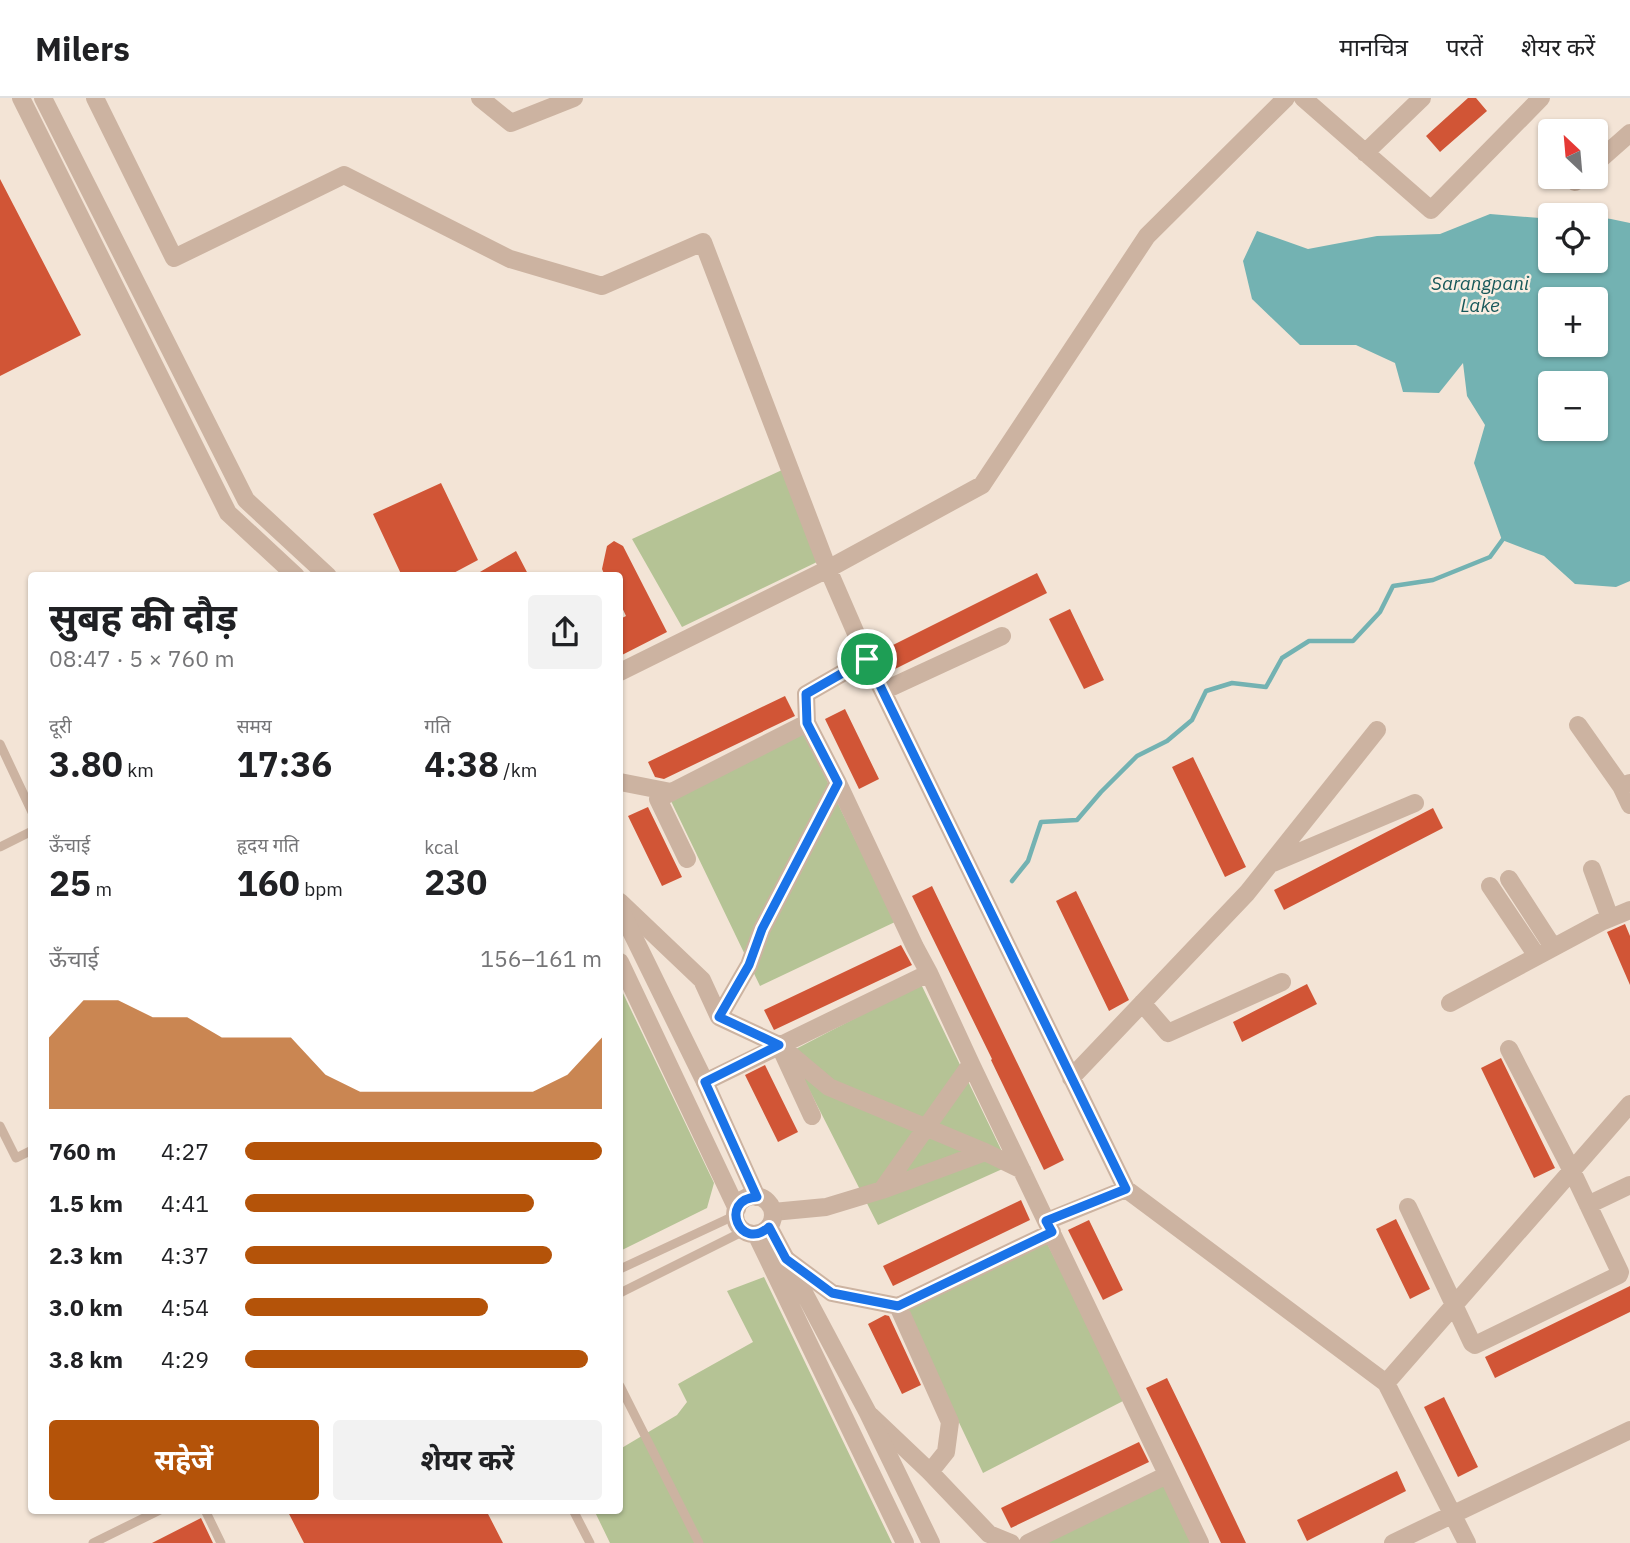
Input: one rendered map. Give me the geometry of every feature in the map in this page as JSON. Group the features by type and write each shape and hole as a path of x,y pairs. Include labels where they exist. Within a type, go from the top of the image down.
{"street":[{"path":"21,98 228,513 292,572"},
{"path":"43,98 246,500 324,572"},
{"path":"94,98 174,258 344,175 510,260 602,286 703,242 828,569 867,659 1126,1189 1386,1383 1467,1543"},
{"path":"480,98 511,123 574,98"},
{"path":"623,671 828,569 982,485 1147,236 1286,98"},
{"path":"1303,98 1431,211 1541,98"},
{"path":"1365,153 1422,98"},
{"path":"1608,152 1630,133"},
{"path":"883,691 1002,636"},
{"path":"867,659 806,694 807,723 1200,1543"},
{"path":"687,859 658,799 807,723"},
{"path":"1578,724 1626,784 1630,804"},
{"path":"1071,1078 1247,893 1377,730"},
{"path":"623,783 671,792"},
{"path":"719,1017 749,965 762,929 838,783"},
{"path":"1269,865 1415,803"},
{"path":"1592,869 1610,918"},
{"path":"1509,879 1553,947"},
{"path":"1490,886 1537,956"},
{"path":"623,905 702,979 719,1017 779,1045 829,1087 1022,1170"},
{"path":"1450,1003 1553,947 1630,910"},
{"path":"623,915 693,1056 757,1197 745,1199 752,1221 786,1259 832,1293 898,1306 1049,1226 1126,1189"},
{"path":"623,968 669,1067 752,1221 905,1543"},
{"path":"705,1082 929,973"},
{"path":"1142,1003 1168,1033 1282,982"},
{"path":"779,1045 812,1116"},
{"path":"1408,1207 1475,1345 1617,1276 1620,1272 1509,1049"},
{"path":"669,1067 693,1056"},
{"path":"881,1190 971,1064"},
{"path":"1386,1383 1630,1104"},
{"path":"752,1221 826,1207 985,1152"},
{"path":"1588,1205 1630,1185"},
{"path":"786,1259 868,1413 931,1543"},
{"path":"898,1306 950,1422 946,1452 930,1472"},
{"path":"868,1413 930,1472 989,1534 1011,1543"},
{"path":"1393,1543 1630,1430"},
{"path":"1028,1543 1167,1475"}],"lane":[{"path":"0,744 28,804"},
{"path":"0,847 28,833"},
{"path":"0,1126 16,1158 28,1152"},
{"path":"623,1268 752,1221"},
{"path":"623,1291 752,1221"},
{"path":"623,1392 699,1543"},
{"path":"93,1543 152,1514"},
{"path":"207,1514 221,1543"},
{"path":"575,1514 590,1543"}],"green space":[{"path":"782,470 817,562 682,627 632,539"},
{"path":"804,733 895,922 760,986 671,801"},
{"path":"921,984 1009,1166 878,1225 790,1052"},
{"path":"623,993 714,1183 707,1208 623,1250"},
{"path":"1045,1239 1125,1400 983,1473 906,1311"},
{"path":"764,1277 892,1543 610,1543 596,1514 623,1514 623,1447 677,1415 687,1402 678,1384 753,1342 727,1291"},
{"path":"1162,1480 1193,1543 1040,1543"}],"water":[{"name":"Sarangpani Lake","path":"1490,214 1538,218 1538,273 1608,273 1608,219 1630,223 1630,581 1616,587 1575,584 1544,556 1502,540 1474,463 1485,425 1467,396 1463,363 1439,393 1403,392 1395,363 1356,345 1300,345 1252,299 1243,261 1257,231 1308,249 1377,236 1440,234"}],"building":[{"path":"1468,98 1476,98 1487,111 1440,152 1426,136"},
{"path":"0,179 81,335 0,376"},
{"path":"441,483 478,560 456,572 400,572 373,514"},
{"path":"614,541 623,546 667,632 623,654 623,618 626,616 623,610 623,572 603,572 607,546"},
{"path":"516,551 527,572 480,572"},
{"path":"1037,573 1047,593 887,673 877,653"},
{"path":"1070,609 1104,680 1084,689 1049,619"},
{"path":"785,696 795,716 664,779 655,777 648,762"},
{"path":"845,709 879,779 859,789 825,719"},
{"path":"1193,757 1246,867 1225,877 1172,767"},
{"path":"648,807 682,877 662,886 628,816"},
{"path":"1433,808 1443,828 1284,910 1274,890"},
{"path":"932,886 1064,1160 1044,1170 912,896"},
{"path":"1076,891 1129,1000 1109,1011 1056,901"},
{"path":"1625,924 1630,936 1630,985 1607,932"},
{"path":"901,945 912,965 774,1030 764,1010"},
{"path":"1307,984 1317,1004 1242,1042 1233,1022"},
{"path":"1501,1058 1555,1168 1534,1178 1481,1068"},
{"path":"765,1065 798,1132 778,1142 745,1075"},
{"path":"1021,1200 1030,1220 893,1286 883,1266"},
{"path":"1396,1219 1430,1289 1410,1299 1376,1229"},
{"path":"1089,1220 1123,1290 1103,1300 1068,1230"},
{"path":"1630,1286 1630,1312 1495,1378 1485,1357"},
{"path":"885,1315 889,1316 921,1385 902,1394 868,1324"},
{"path":"1167,1378 1246,1543 1221,1543 1146,1388"},
{"path":"1444,1397 1478,1467 1458,1477 1424,1407"},
{"path":"1139,1442 1149,1462 1011,1528 1001,1508"},
{"path":"1397,1471 1406,1491 1307,1541 1297,1520"},
{"path":"289,1514 488,1514 503,1543 304,1543"},
{"path":"201,1518 213,1543 152,1543"}],"waterway":[{"path":"1012,881 1028,861 1041,822 1077,820 1137,756 1167,741 1192,720 1206,691 1232,683 1266,687 1282,658 1309,641 1353,641 1380,612 1393,586 1433,580 1490,557 1506,535"}],"route":[{"path":"867,659 1126,1189 1046,1221 1052,1232 898,1306 832,1293 786,1259 769,1227 762,1233 750,1234 739,1227 736,1215 740,1203 750,1197 757,1197 705,1082 779,1045 719,1017 749,965 762,929 838,783 807,723 806,694 867,659"}]}
